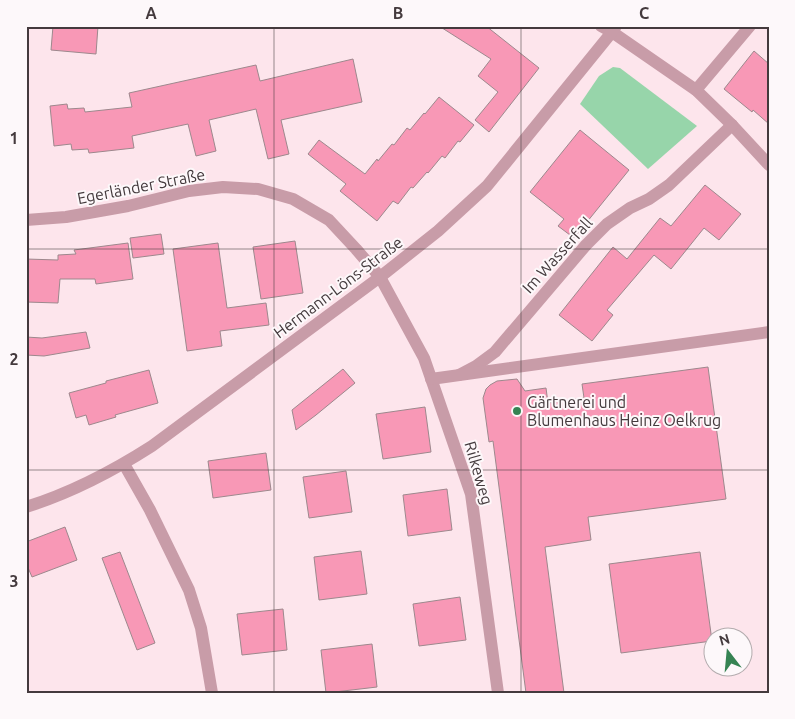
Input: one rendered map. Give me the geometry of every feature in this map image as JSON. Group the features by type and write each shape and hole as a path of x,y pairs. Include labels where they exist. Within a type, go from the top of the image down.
{"street":[{"path":"601,26 614,29 696,90 769,165"},
{"path":"696,90 750,26"},
{"name":"Hermann-Löns-Straße","path":"26,507 73,489 124,464 152,446 380,277 438,231 487,186 614,29"},
{"name":"Im Wasserfall","path":"459,375 476,366 495,352 586,245 607,224 669,185 732,125"},
{"name":"Egerländer Straße","path":"26,220 66,217 128,206 189,191 223,187 258,189 292,199 329,220 380,277"},
{"name":"Rilkeweg","path":"380,277 424,358 471,494 498,693"},
{"path":"431,379 769,332"},
{"path":"124,464 150,510 189,590 201,628 212,693"}],"green space":[{"path":"613,67 620,68 697,126 648,169 580,104 599,76"}],"building":[{"path":"53,26 98,26 96,54 51,50"},
{"path":"439,26 486,26 539,68 489,132 475,120 498,92 478,76 491,59"},
{"path":"754,51 769,64 769,124 724,89"},
{"path":"353,59 362,102 281,120 289,154 268,159 256,109 209,120 216,151 196,156 188,124 132,136 134,148 89,153 88,149 72,150 71,144 54,146 50,106 67,104 68,109 84,108 85,112 132,107 129,93 256,65 260,81"},
{"path":"439,97 474,125 445,158 442,156 413,188 411,187 398,204 393,201 377,221 340,191 346,184 308,154 319,140 365,174 392,144 394,145 407,128 410,130"},
{"path":"580,130 629,170 574,238 558,226 564,219 530,192"},
{"path":"705,185 741,214 719,240 704,228 671,269 654,255 607,310 613,315 592,341 559,315 613,247 627,259 660,218 671,226"},
{"path":"161,234 164,254 133,258 130,238"},
{"path":"295,241 303,293 261,299 253,247"},
{"path":"128,243 133,279 96,284 95,279 60,279 58,303 26,302 26,259 58,260 58,255 76,254 74,250"},
{"path":"218,243 227,308 266,303 269,325 220,331 222,346 187,351 173,249"},
{"path":"86,332 90,348 44,356 26,355 26,337 42,338"},
{"path":"708,367 726,499 588,517 591,540 545,547 564,693 526,693 493,441 489,442 483,398 486,389 497,381 517,379 525,391 546,388 548,403 584,398 582,384"},
{"path":"343,369 355,383 296,430 292,410"},
{"path":"149,370 158,403 115,415 116,417 89,425 86,415 76,418 69,393"},
{"path":"425,407 431,452 383,459 376,414"},
{"path":"266,453 271,490 213,498 208,461"},
{"path":"346,471 352,512 309,518 303,477"},
{"path":"447,489 452,530 408,536 403,495"},
{"path":"65,527 77,560 32,577 26,563 26,542"},
{"path":"361,551 367,594 319,600 314,557"},
{"path":"120,552 155,643 137,650 102,558"},
{"path":"700,552 710,626 702,626 702,642 621,653 609,564"},
{"path":"460,597 466,640 419,646 413,604"},
{"path":"283,609 287,650 242,655 237,614"},
{"path":"372,644 377,687 326,693 321,650"}],"place":[{"name":"Gärtnerei und Blumenhaus Heinz Oelkrug","path":"517,411"}]}
